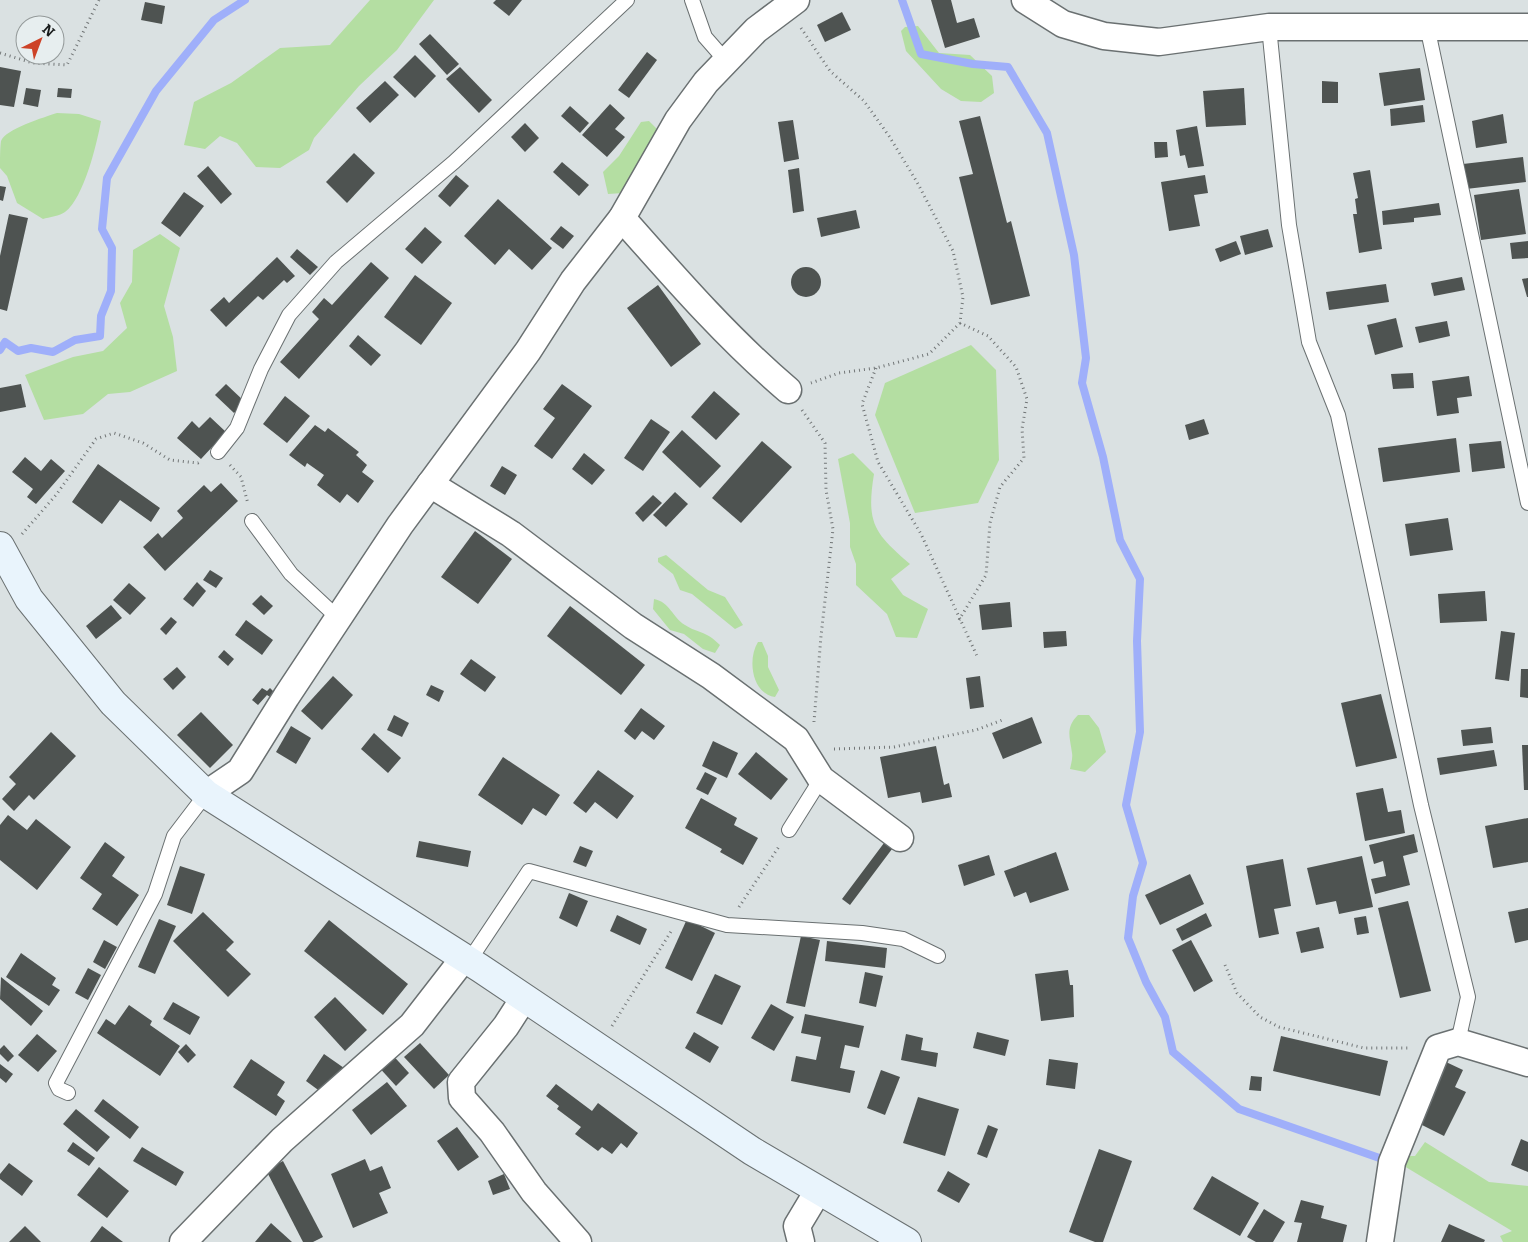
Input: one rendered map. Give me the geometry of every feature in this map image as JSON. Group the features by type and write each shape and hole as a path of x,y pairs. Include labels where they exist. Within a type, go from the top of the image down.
{"main road":[{"path":"2,550 29,599 114,702 206,794 467,960 752,1151 906,1242"}],"street":[{"path":"1025,0 1063,24 1104,36 1158,42 1269,27 1528,27"},
{"path":"206,794 240,771 338,618 430,484 528,351 573,281 622,218 678,120 706,82 756,30 791,3"},
{"path":"622,218 684,289 745,354 788,390"},
{"path":"430,484 511,534 633,626 710,676 796,738 821,779 900,838"},
{"path":"192,1239 282,1140 412,1025 467,960"},
{"path":"524,998 501,1033 461,1082 462,1098 492,1132 534,1192 578,1242"},
{"path":"1380,1242 1392,1162 1448,1045 1528,1063"},
{"path":"801,1242 797,1226 818,1191"}],"lane":[{"path":"218,452 237,428 261,369 289,315 336,262 454,162 628,0"},
{"path":"692,0 705,37 726,62"},
{"path":"1427,26 1528,503"},
{"path":"1269,27 1289,225 1309,342 1338,415 1421,805 1468,997 1448,1045"},
{"path":"252,521 291,574 338,618"},
{"path":"790,830 821,779"},
{"path":"68,1093 59,1089 56,1083 156,894 174,836 206,794"},
{"path":"467,960 529,871 727,925 862,933 903,939 938,956"}],"path":[{"path":"0,53 33,63 67,65 99,0"},
{"path":"791,3 830,71 864,101 889,136 917,182 953,250 963,297 960,323 929,354 876,368 839,373 788,390 826,442 826,490 833,529 813,726"},
{"path":"959,620 986,575 990,523 1000,487 1024,458 1022,430 1027,399 1016,367 988,336 960,323"},
{"path":"876,368 862,404 878,462 921,534 977,656"},
{"path":"2,550 56,495 96,439 114,434 143,443 170,460 198,464 218,452 241,477 252,521"},
{"path":"830,748 839,750 894,747 976,730 1006,719"},
{"path":"727,925 790,830"},
{"path":"595,1046 613,1025 683,912"},
{"path":"1226,965 1237,993 1260,1017 1279,1027 1364,1048 1448,1045"}],"green space":[{"path":"370,0 434,0 397,50 359,86 314,138 309,150 280,168 256,167 237,143 220,136 205,149 184,145 194,102 231,83 280,48 330,45"},
{"path":"918,26 939,53 970,55 992,76 994,93 981,102 961,101 941,89 906,51 901,31 905,27"},
{"path":"57,113 79,114 101,121 89,170 78,195 65,212 43,219 17,203 7,176 0,168 1,141 17,128"},
{"path":"649,121 661,133 623,193 608,194 603,172 619,156 641,122"},
{"path":"160,234 180,248 164,306 173,337 177,371 130,392 108,394 83,414 44,420 25,375 73,357 103,351 127,328 120,303 132,282 133,250"},
{"path":"971,345 996,370 999,460 978,503 915,513 875,415 885,383"},
{"path":"853,453 874,474 871,504 872,516 876,526 888,544 910,564 891,579 903,595 928,609 917,638 896,637 887,614 856,585 856,564 850,547 850,523 838,459"},
{"path":"666,555 708,590 725,597 743,625 735,629 692,594 680,590 673,574 658,562 658,558"},
{"path":"654,599 664,603 685,625 715,640 720,645 715,653 703,649 684,634 670,630 653,609"},
{"path":"758,642 762,642 768,656 768,667 779,690 775,697 761,690 754,675 753,657"},
{"path":"1078,715 1089,715 1099,728 1106,752 1085,772 1070,769 1072,757 1070,729 1071,724"},
{"path":"1425,1142 1489,1182 1528,1186 1528,1242 1503,1242 1500,1236 1512,1231 1404,1166 1407,1156 1415,1156"}],"building":[{"path":"496,0 522,0 509,16 493,3"},
{"path":"931,0 951,0 957,23 974,18 980,37 945,48"},
{"path":"145,2 165,6 162,24 141,20"},
{"path":"842,12 851,30 825,42 817,25"},
{"path":"430,34 459,64 447,75 419,44"},
{"path":"647,52 657,60 629,98 618,90"},
{"path":"415,55 436,76 415,98 393,77"},
{"path":"0,67 21,71 14,107 0,105"},
{"path":"460,67 492,100 479,113 446,79"},
{"path":"1420,68 1425,100 1384,106 1379,73"},
{"path":"385,81 399,95 370,123 356,108"},
{"path":"1322,81 1338,82 1338,103 1322,103"},
{"path":"26,88 41,90 38,107 23,104"},
{"path":"58,88 72,89 71,98 57,97"},
{"path":"1244,88 1246,125 1206,127 1203,91"},
{"path":"610,104 625,118 615,129 625,137 607,157 582,135"},
{"path":"1423,105 1425,122 1391,126 1390,109"},
{"path":"570,106 589,123 580,133 561,116"},
{"path":"1503,114 1507,143 1476,148 1472,121"},
{"path":"980,116 1007,223 1011,221 1030,296 991,305 959,177 973,174 959,121"},
{"path":"793,120 799,159 784,162 778,122"},
{"path":"525,123 539,138 525,152 511,137"},
{"path":"1197,126 1204,166 1188,168 1185,155 1180,156 1176,130"},
{"path":"1154,142 1167,142 1168,157 1155,158"},
{"path":"354,153 375,173 347,203 326,182"},
{"path":"1523,157 1526,182 1466,189 1463,164"},
{"path":"562,162 589,185 579,196 553,172"},
{"path":"208,166 232,194 221,204 197,176"},
{"path":"799,168 804,211 793,213 788,170"},
{"path":"1370,170 1382,249 1359,253 1353,214 1357,214 1355,199 1358,198 1353,173"},
{"path":"456,175 469,186 450,207 438,196"},
{"path":"1205,175 1208,193 1194,195 1200,226 1169,231 1161,182"},
{"path":"0,186 6,187 3,201 0,200"},
{"path":"1519,189 1526,234 1481,240 1474,195"},
{"path":"184,192 204,206 180,237 161,223"},
{"path":"498,199 552,248 532,270 509,249 495,265 464,236"},
{"path":"1439,203 1441,215 1414,218 1414,222 1383,225 1382,211"},
{"path":"856,210 860,228 821,237 817,218"},
{"path":"9,214 28,218 7,311 0,309 0,256"},
{"path":"561,226 574,236 563,249 550,239"},
{"path":"425,227 442,242 422,264 405,249"},
{"path":"1268,229 1273,247 1245,255 1240,236"},
{"path":"1236,241 1241,254 1220,262 1215,249"},
{"path":"1528,241 1528,258 1512,259 1510,243"},
{"path":"297,249 318,267 310,275 290,257"},
{"path":"277,257 295,276 287,283 284,280 263,300 258,296 226,327 210,310 224,297 229,303"},
{"path":"371,262 389,278 299,379 280,362 319,319 312,312 324,298 332,305"},
{"path":"806,267 812,268 820,276 820,288 812,296 806,297 800,296 792,288 791,282 792,276 800,268"},
{"path":"415,275 452,303 421,345 384,317"},
{"path":"1462,277 1465,290 1434,296 1431,283"},
{"path":"1528,278 1528,297 1527,297 1522,279"},
{"path":"1386,284 1389,302 1329,310 1326,292"},
{"path":"658,285 701,344 671,367 627,308"},
{"path":"1396,318 1403,347 1375,355 1367,325"},
{"path":"1447,321 1450,336 1419,343 1415,327"},
{"path":"358,335 381,355 371,366 349,346"},
{"path":"1413,373 1414,388 1393,389 1391,374"},
{"path":"1469,376 1472,396 1457,398 1459,413 1437,416 1432,381"},
{"path":"21,384 26,407 0,412 0,388"},
{"path":"226,384 245,402 234,413 215,395"},
{"path":"562,384 592,406 552,459 534,446 555,418 543,409"},
{"path":"714,391 740,414 716,440 691,417"},
{"path":"285,396 310,416 287,443 263,424"},
{"path":"210,417 226,432 201,459 177,438 192,421 199,428"},
{"path":"651,419 670,432 643,471 624,458"},
{"path":"1204,419 1209,434 1189,440 1185,425"},
{"path":"315,425 325,432 328,428 359,452 356,455 367,465 362,472 374,481 358,503 347,494 340,503 317,485 324,475 307,463 305,467 289,455"},
{"path":"682,430 721,466 700,488 662,452"},
{"path":"1456,438 1460,472 1383,482 1378,448"},
{"path":"762,441 792,467 741,523 712,498"},
{"path":"1501,441 1505,468 1472,472 1469,444"},
{"path":"584,453 605,470 592,485 572,469"},
{"path":"25,457 41,471 51,459 65,471 36,504 27,497 33,489 12,472"},
{"path":"98,464 160,508 151,522 120,500 102,524 72,502"},
{"path":"502,466 517,475 505,495 490,486"},
{"path":"221,483 238,501 165,571 143,547 158,533 162,538 183,518 177,511 204,485 211,492"},
{"path":"675,492 688,504 666,527 653,515"},
{"path":"653,495 662,503 643,522 635,513"},
{"path":"1448,518 1453,550 1410,556 1405,524"},
{"path":"475,531 512,559 478,604 441,577"},
{"path":"210,570 223,578 216,588 203,580"},
{"path":"197,582 206,591 193,607 183,599"},
{"path":"129,583 146,598 130,615 113,600"},
{"path":"1485,591 1487,621 1440,623 1438,594"},
{"path":"261,595 273,606 264,615 252,604"},
{"path":"1010,602 1012,627 982,630 979,605"},
{"path":"111,605 122,618 96,639 86,626"},
{"path":"570,606 645,665 621,695 547,636"},
{"path":"171,617 177,622 166,635 160,629"},
{"path":"246,620 273,640 262,655 235,635"},
{"path":"1066,631 1067,646 1044,648 1043,632"},
{"path":"1501,631 1515,633 1509,681 1495,679"},
{"path":"224,650 234,659 228,666 218,657"},
{"path":"471,659 496,677 485,692 460,674"},
{"path":"177,667 186,677 173,690 163,679"},
{"path":"1521,669 1528,669 1528,698 1520,697"},
{"path":"333,676 353,695 322,730 301,711"},
{"path":"980,676 984,707 970,709 966,678"},
{"path":"431,685 444,691 439,702 426,695"},
{"path":"262,688 267,691 270,688 274,692 270,697 267,695 258,705 252,700"},
{"path":"1381,694 1397,758 1356,767 1341,703"},
{"path":"641,708 665,726 654,740 642,731 635,740 624,731"},
{"path":"201,712 233,745 210,768 177,735"},
{"path":"394,715 409,723 402,737 387,730"},
{"path":"1032,717 1042,743 1003,759 992,733"},
{"path":"291,726 311,738 296,764 276,752"},
{"path":"1491,727 1493,743 1463,746 1461,730"},
{"path":"51,732 76,756 34,800 29,795 14,811 2,799 16,784 9,777"},
{"path":"374,733 401,758 388,773 361,749"},
{"path":"713,741 738,753 727,778 702,766"},
{"path":"1522,745 1528,745 1528,790 1524,790"},
{"path":"936,746 944,785 949,783 952,797 922,803 920,792 888,798 880,757"},
{"path":"1494,750 1497,766 1440,775 1437,758"},
{"path":"756,752 788,779 771,800 738,774"},
{"path":"503,757 560,795 546,816 533,808 522,825 478,795"},
{"path":"598,770 634,796 617,819 595,802 586,813 573,803"},
{"path":"705,772 717,778 708,795 696,789"},
{"path":"1383,788 1388,812 1401,810 1405,833 1365,841 1356,793"},
{"path":"701,798 737,818 734,825 758,838 743,865 720,852 722,849 685,828"},
{"path":"8,815 27,830 36,819 71,847 37,890 0,860 0,825"},
{"path":"1528,818 1528,862 1493,868 1485,826"},
{"path":"1414,834 1418,852 1403,856 1410,885 1375,894 1371,879 1386,876 1383,861 1374,864 1369,845"},
{"path":"419,841 471,851 468,867 416,857"},
{"path":"105,842 125,857 112,876 139,895 117,926 92,909 102,894 80,878"},
{"path":"884,843 892,849 850,905 842,899"},
{"path":"580,846 593,851 586,867 573,862"},
{"path":"1056,852 1069,890 1030,903 1026,892 1014,897 1004,871"},
{"path":"989,855 995,875 964,886 958,865"},
{"path":"1362,856 1373,907 1339,914 1336,901 1316,905 1307,868"},
{"path":"1283,859 1291,906 1274,909 1279,934 1259,938 1246,866"},
{"path":"180,866 205,874 192,914 167,905"},
{"path":"1190,874 1204,904 1160,925 1145,895"},
{"path":"569,893 588,901 577,927 559,918"},
{"path":"1408,901 1431,991 1400,998 1378,908"},
{"path":"1528,908 1528,940 1515,943 1508,912"},
{"path":"203,912 234,942 226,950 251,974 228,997 173,941"},
{"path":"1206,913 1212,926 1182,941 1176,929"},
{"path":"617,915 647,929 640,945 610,931"},
{"path":"1366,916 1369,933 1357,935 1354,918"},
{"path":"159,919 176,926 155,974 138,967"},
{"path":"687,919 715,933 692,981 665,968"},
{"path":"329,920 408,984 383,1015 304,951"},
{"path":"1319,927 1324,948 1301,953 1296,932"},
{"path":"801,936 820,940 805,1007 786,1003"},
{"path":"104,940 117,947 105,969 93,962"},
{"path":"1191,940 1213,981 1194,992 1172,950"},
{"path":"827,941 887,948 885,968 825,961"},
{"path":"21,953 56,978 52,985 60,990 49,1006 6,977"},
{"path":"88,968 101,975 88,1000 75,993"},
{"path":"1068,970 1070,985 1073,985 1074,1017 1041,1021 1035,974"},
{"path":"865,972 883,976 876,1007 859,1003"},
{"path":"715,974 741,986 722,1025 696,1013"},
{"path":"1,977 43,1011 31,1026 0,999"},
{"path":"335,997 367,1030 345,1051 314,1017"},
{"path":"173,1002 200,1017 190,1035 163,1019"},
{"path":"771,1004 794,1017 774,1051 751,1038"},
{"path":"129,1005 152,1021 150,1025 180,1046 160,1076 97,1033 106,1019 115,1025"},
{"path":"805,1014 864,1026 859,1048 845,1045 840,1068 855,1071 850,1093 791,1081 796,1056 816,1060 821,1037 801,1033"},
{"path":"694,1032 719,1047 710,1063 685,1048"},
{"path":"977,1032 1009,1040 1005,1056 973,1048"},
{"path":"37,1034 57,1051 38,1072 18,1055"},
{"path":"906,1034 923,1038 921,1050 938,1053 936,1067 901,1060"},
{"path":"1281,1036 1388,1061 1380,1096 1273,1071"},
{"path":"420,1043 449,1075 434,1089 404,1057"},
{"path":"186,1044 196,1055 188,1063 178,1052"},
{"path":"4,1045 14,1056 8,1062 0,1054 0,1049"},
{"path":"389,1051 409,1073 396,1086 376,1064"},
{"path":"324,1054 344,1068 325,1095 306,1081"},
{"path":"251,1059 285,1082 277,1095 285,1101 276,1116 233,1087"},
{"path":"1049,1059 1078,1063 1075,1089 1046,1085"},
{"path":"1446,1062 1463,1070 1455,1087 1466,1092 1444,1136 1416,1122"},
{"path":"0,1064 13,1074 6,1083 0,1078"},
{"path":"881,1070 900,1077 885,1115 867,1108"},
{"path":"1251,1076 1262,1077 1261,1091 1249,1090"},
{"path":"387,1082 407,1106 371,1135 352,1110"},
{"path":"556,1084 592,1111 598,1103 638,1133 627,1148 621,1143 612,1154 602,1147 598,1151 575,1134 581,1127 557,1109 559,1106 546,1096"},
{"path":"918,1097 959,1109 945,1156 903,1143"},
{"path":"103,1099 139,1127 130,1139 94,1111"},
{"path":"76,1109 110,1137 97,1152 63,1124"},
{"path":"988,1125 998,1129 987,1158 977,1154"},
{"path":"457,1127 479,1157 458,1171 437,1141"},
{"path":"1521,1139 1528,1142 1528,1172 1511,1165"},
{"path":"73,1142 95,1158 89,1166 67,1151"},
{"path":"142,1147 184,1172 176,1186 133,1161"},
{"path":"1099,1149 1132,1161 1103,1242 1095,1242 1069,1232"},
{"path":"365,1159 370,1171 382,1166 391,1188 379,1193 388,1213 353,1228 331,1174"},
{"path":"283,1161 323,1237 313,1242 303,1242 266,1170"},
{"path":"9,1163 33,1181 22,1196 0,1179 0,1174"},
{"path":"99,1167 129,1191 107,1218 77,1195"},
{"path":"948,1171 970,1184 959,1203 937,1191"},
{"path":"504,1174 510,1189 493,1195 488,1181"},
{"path":"1212,1176 1259,1203 1240,1236 1193,1209"},
{"path":"1301,1200 1324,1206 1321,1218 1347,1225 1343,1242 1297,1242 1302,1223 1294,1222"},
{"path":"1264,1209 1285,1222 1273,1242 1256,1242 1247,1237"},
{"path":"271,1223 292,1242 255,1242"},
{"path":"1449,1224 1485,1240 1484,1242 1441,1242"},
{"path":"25,1226 41,1242 9,1242"},
{"path":"102,1226 123,1242 90,1242"}],"waterway":[{"path":"0,350 5,342 18,351 31,348 53,352 75,340 100,336 101,316 111,291 112,248 102,229 107,178 156,91 214,20 245,0"},
{"path":"902,0 921,54 973,64 1008,67 1047,133 1074,255 1086,358 1082,383 1103,457 1120,540 1140,579 1137,641 1140,732 1126,805 1143,863 1133,896 1128,938 1146,982 1165,1017 1173,1052 1239,1109 1388,1161"}]}
